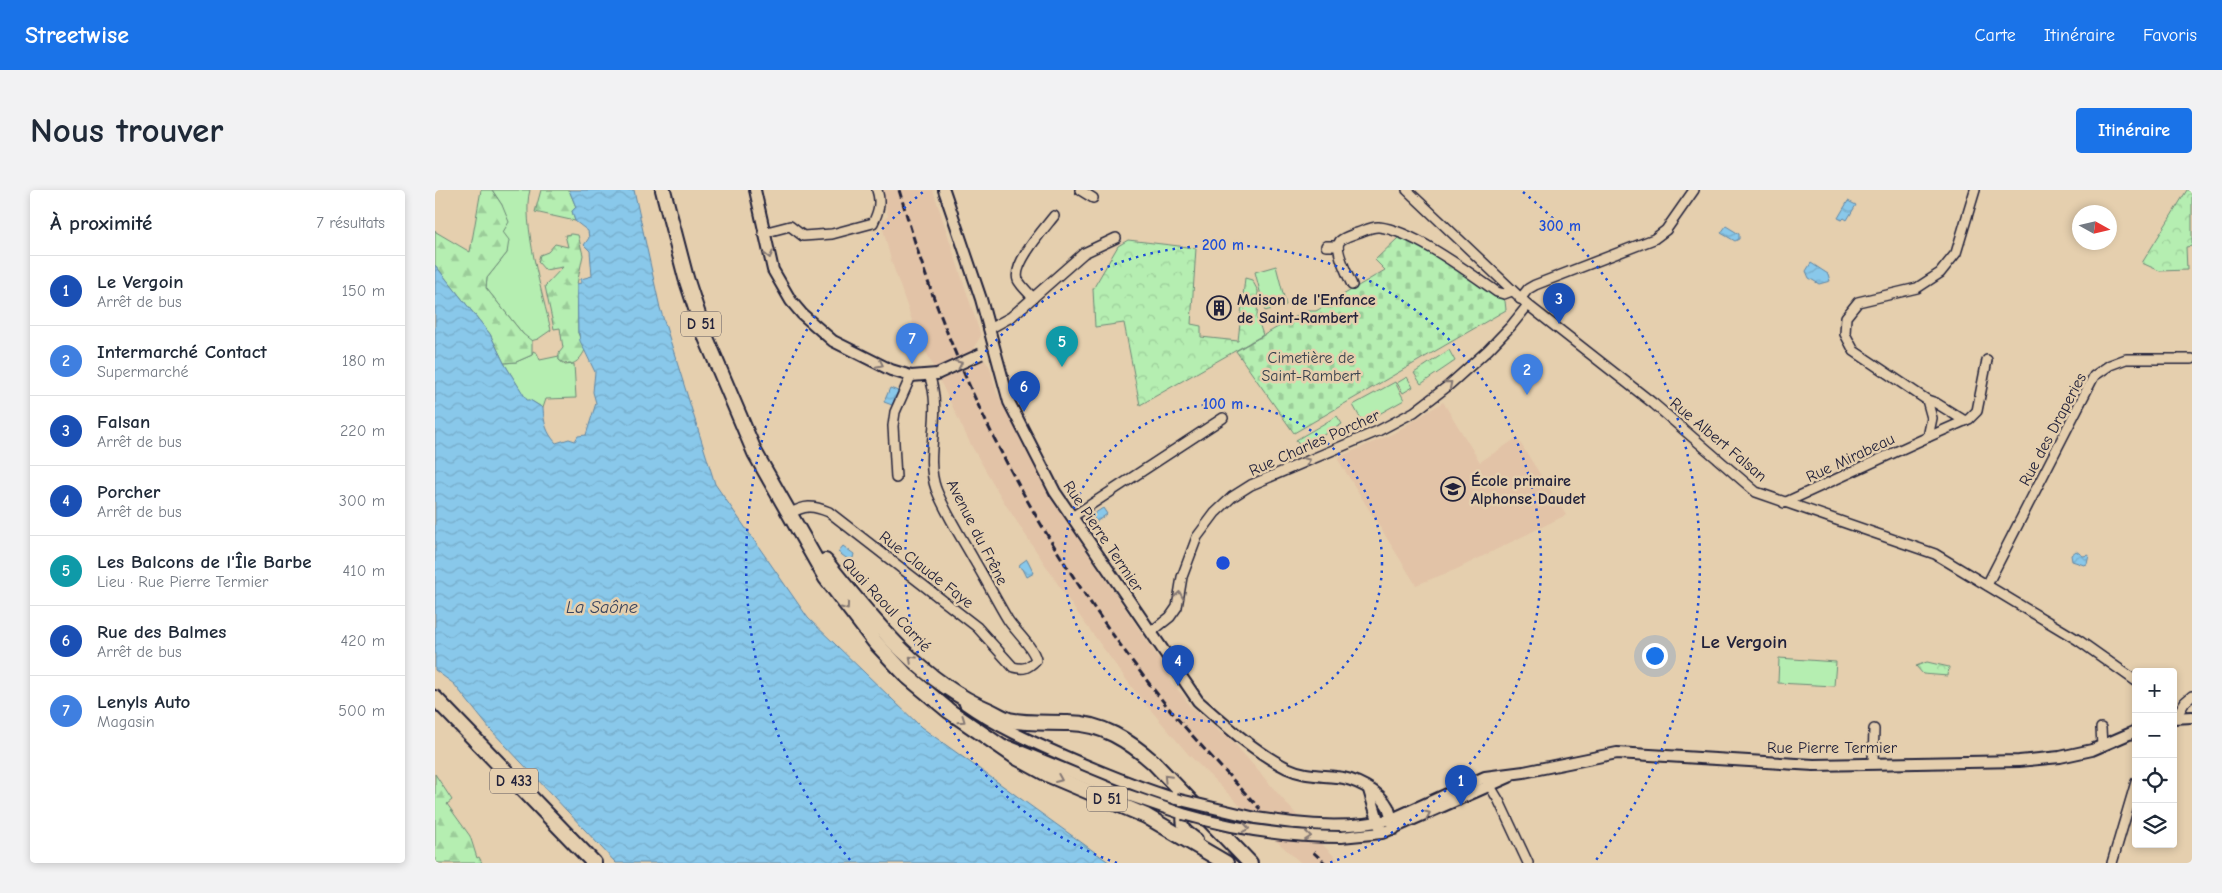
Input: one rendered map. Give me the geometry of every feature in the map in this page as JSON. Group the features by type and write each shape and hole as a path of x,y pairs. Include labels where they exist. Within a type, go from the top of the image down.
{"main road":[{"name":"Quai Raoul Carrié","path":"663,190 686,278 704,333 755,453 803,535 857,602 919,665 949,690 975,705 1007,720 1041,723 1071,722 1093,726 1114,734 1136,747 1153,762 1250,863"},
{"name":"Quai Raoul Carrié","path":"803,535 826,578 875,642 907,676 949,711 1016,758 1049,775 1146,816 1227,863"},
{"name":"D 433","path":"435,698 594,863"}],"street":[{"path":"755,190 773,270 791,301 802,314 833,340 891,370 911,376 933,375 994,349"},
{"path":"763,232 790,226 803,236 832,234 873,222 878,213 880,199 877,190"},
{"name":"Rue Pierre Termier","path":"943,190 989,329 1009,402 1055,492 1198,701 1224,724 1285,767 1310,776 1343,778 1369,790 1380,797 1388,806 1393,824"},
{"path":"1080,190 1093,198"},
{"name":"Rue Albert Falsan","path":"1407,190 1524,302 1654,404 1739,480 1756,492 1935,554 2078,640 2132,678"},
{"name":"Rue Charles Porcher","path":"1151,632 1170,617 1177,607 1182,577 1197,537 1215,512 1231,497 1251,485 1378,431 1414,412 1488,350 1511,326 1524,302 1528,290 1535,285 1653,239 1666,230 1694,190"},
{"path":"1975,190 1956,254 1940,273 1917,288 1858,302 1846,317 1845,334 1854,351 1927,400 1936,403 1965,421 1977,411 1987,360"},
{"path":"1033,298 1018,281 1017,272 1020,262 1054,216"},
{"path":"1352,285 1338,246 1340,241 1347,236 1377,227 1396,231 1440,254 1497,292 1504,294 1512,291"},
{"path":"989,329 1011,317 1084,253 1116,238"},
{"path":"1326,246 1338,246"},
{"name":"Rue des Draperies","path":"1987,585 2094,376 2110,365 2126,360 2192,359"},
{"name":"Avenue du Frêne","path":"933,375 936,404 931,463 936,488 961,538 999,605 1017,634 1035,653 1036,660"},
{"path":"896,478 893,426 895,412 911,376"},
{"path":"1927,400 1933,418 1928,437"},
{"path":"1072,517 1223,418"},
{"name":"Rue Mirabeau","path":"1784,503 1965,421"},
{"name":"Rue Claude Faye","path":"789,514 805,506 816,506 829,512 977,627 1013,667 1022,669 1029,667 1036,660"},
{"name":"Rue Pierre Termier","path":"949,690 986,718 1028,740 1129,784 1176,799 1265,819 1333,827 1379,822 1393,824"},
{"path":"2177,715 2185,702 2192,696"},
{"path":"2177,718 2192,717"},
{"path":"1028,740 1031,730 1041,723"},
{"path":"1873,762 1872,730 1883,724"},
{"path":"2101,728 2102,746"},
{"name":"Rue Pierre Termier","path":"986,738 1056,765 1122,794 1183,814 1274,833 1314,837 1341,837 1382,834 1393,824 1487,781 1617,753 1814,765 1873,762 2019,761 2060,758 2102,746 2132,733"},
{"name":"Rue Pierre Termier","path":"1028,740 1032,752 1056,765"},
{"path":"1487,781 1528,863"},
{"path":"1369,790 1382,834"},
{"path":"2112,863 2132,796"},
{"name":"Rue Pierre Termier","path":"1183,814 1188,810 1214,809"},
{"path":"1183,814 1181,823 1184,830 1227,863"}],"shaded area":[{"path":"881,190 933,190 981,336 974,347 990,367 997,393 1052,499 1169,674 1171,683 1184,696 1188,704 1220,732 1227,735 1321,843 1341,863 1301,863 1273,838 1189,755 1137,694 1073,607 1004,502 971,445 915,329 891,260 881,221 888,216"},
{"name":"École primaire Alphonse Daudet","path":"1443,402 1480,462 1517,438 1566,515 1457,569 1416,585 1337,458 1394,433"}],"green space":[{"path":"481,190 492,190 502,205 509,222 503,232 509,240 507,253 487,278 486,288 523,334 532,341 532,355 516,362 504,363 490,334 435,265 435,230 470,252"},
{"path":"492,190 530,190 528,220 538,279 551,330 538,339 527,342 523,334 486,288 487,278 507,253 503,232 502,205"},
{"path":"541,190 569,190 576,207 572,211 575,221 535,212"},
{"path":"2187,190 2192,190 2192,246 2186,247 2187,270 2160,271 2142,263"},
{"path":"565,235 578,235 583,255 577,284 578,333 585,350 577,361 567,364 559,360 559,353 563,348 560,328 554,329 545,286 563,267 545,270 538,262 540,255 548,252 555,244 568,247"},
{"name":"Cimetière de Saint-Rambert","path":"1399,237 1453,265 1505,301 1506,310 1294,433 1236,351 1306,311 1316,311 1385,270 1375,260"},
{"path":"1128,240 1196,248 1191,324 1201,326 1201,337 1238,341 1245,278 1252,280 1258,291 1257,317 1263,335 1140,405 1124,323 1095,327 1093,289 1118,246"},
{"path":"1276,266 1286,305 1265,311 1255,272"},
{"path":"1449,350 1455,361 1421,384 1414,373"},
{"path":"533,351 537,353 540,360 559,356 559,360 565,365 574,364 576,398 546,399 543,408 530,400 527,401 504,363 516,362 532,355"},
{"path":"1407,377 1413,387 1403,393 1397,383"},
{"path":"1395,382 1404,400 1363,423 1353,405"},
{"path":"1337,416 1342,424 1301,448 1296,440"},
{"path":"1779,658 1836,662 1834,686 1778,683"},
{"path":"1927,662 1949,667 1948,676 1923,674 1916,666"},
{"path":"435,774 452,800 447,804 470,836 477,858 479,857 482,863 435,863"}],"water":[{"name":"La Saône","path":"569,190 634,190 660,308 715,484 808,618 921,727 1110,863 616,863 490,729 454,684 435,670 435,265 490,334 504,363 527,400 543,408 546,427 556,443 569,439 575,441 578,436 586,435 596,403 593,392 595,372 578,333 577,284 581,283 581,279 592,276 590,251 584,245 589,238 588,231 575,221 572,211 576,207"},
{"path":"1848,201 1856,205 1847,220 1844,218 1842,220 1838,218"},
{"path":"1726,226 1739,234 1739,239 1735,241 1721,233"},
{"path":"1811,263 1828,274 1830,281 1819,284 1809,278 1806,271"},
{"path":"890,388 898,391 892,405 884,402"},
{"path":"1103,508 1107,514 1096,522 1092,515"},
{"path":"843,546 854,554 853,558 849,560 838,552"},
{"path":"2076,551 2083,556 2089,555 2087,564 2084,565 2072,561 2071,555"},
{"path":"1027,559 1034,573 1027,577 1019,566"}],"railway":[{"path":"899,190 930,287 961,367 1006,462 1031,508 1087,597 1148,682 1188,731 1260,809"},
{"path":"1313,852 1325,863"}],"place":[{"name":"Maison de l'Enfance de Saint-Rambert","path":"1219,308"},
{"name":"Falsan","path":"1559,324"},
{"name":"Lenyls Auto","path":"912,364"},
{"name":"Les Balcons de l'Île Barbe","path":"1062,367"},
{"name":"Intermarché Contact","path":"1527,395"},
{"name":"Rue des Balmes","path":"1024,412"},
{"name":"École primaire Alphonse Daudet","path":"1453,489"},
{"name":"Porcher","path":"1178,686"},
{"name":"Le Vergoin","path":"1461,806"}],"district":[{"name":"Le Vergoin","path":"1744,641"}]}
